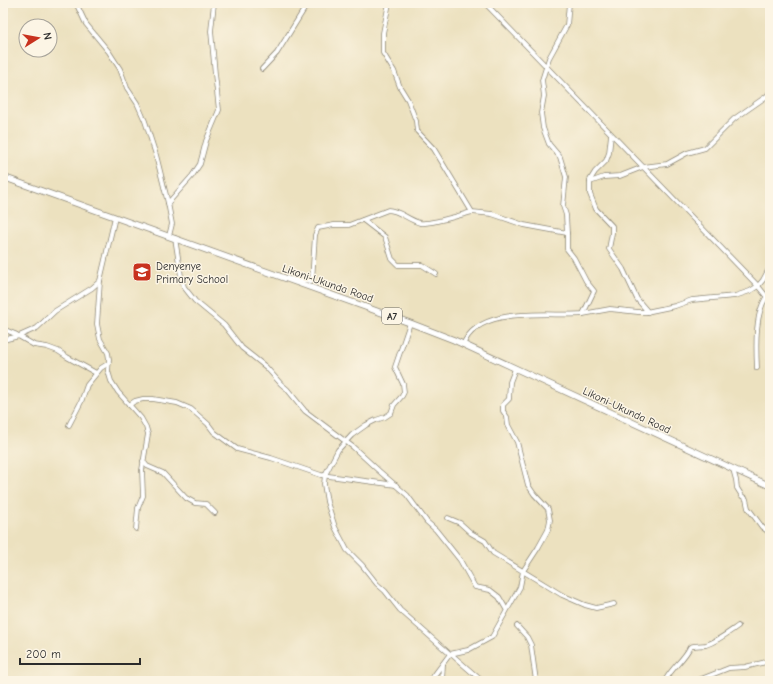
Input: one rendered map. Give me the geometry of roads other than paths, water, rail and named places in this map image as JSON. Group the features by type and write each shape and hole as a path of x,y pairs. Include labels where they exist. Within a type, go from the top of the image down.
{"highway":[{"name":"Likoni-Ukunda Road","path":"3,177 410,323 463,345 770,486"}],"street":[{"path":"76,3 86,24 109,52 120,69 127,88 137,103 145,121 156,155 168,203 172,224 172,237 180,276 184,287 195,301 224,326 242,348 266,367 281,384 287,388 303,408 346,441 408,495 427,522 436,530 455,554 475,587 490,590 499,597 506,609"},
{"path":"168,203 192,176 200,164 206,141 219,110 211,31 214,3"},
{"path":"262,68 277,53 308,3"},
{"path":"389,3 383,33 383,54 394,71 400,87 408,100 416,121 417,131 434,149 472,212"},
{"path":"485,3 758,286 770,301"},
{"path":"569,3 567,25 549,58 542,80 544,96 541,118 546,137 549,144 560,157 566,177 563,206 566,215 567,249 574,258 586,281 594,291 583,314"},
{"path":"590,182 620,176 643,167 667,164 687,153 705,148 734,119 767,96 770,92"},
{"path":"611,134 609,153 606,161 595,172 590,182 590,194 596,209 612,226 609,249 623,268 638,299 648,312"},
{"path":"283,278 312,281 315,235 318,228 334,225 349,225 388,210 393,210 420,223 472,212 492,214 524,225 567,233"},
{"path":"115,218 100,281 97,324 100,339 108,353 108,371 111,381 118,392 140,418 146,427 148,434 143,461 143,496 138,508 136,529"},
{"path":"363,220 385,237 392,259 398,265 422,265 436,274"},
{"path":"463,345 469,334 474,329 494,319 537,314 568,316 610,309 648,312 675,306 692,300 736,296 750,292 758,286 770,267"},
{"path":"3,340 19,336 37,328 55,310 92,288 100,281"},
{"path":"757,368 756,342 759,316 766,297 770,293"},
{"path":"410,323 395,367 404,392 402,396 394,406 391,413 366,425 346,441 338,450 325,475 324,484 331,516 347,550 385,591 400,610 482,681"},
{"path":"3,329 34,345 47,347 58,351 67,358 96,373"},
{"path":"69,425 81,402 87,385 96,373 108,363"},
{"path":"430,681 450,654 468,650 492,636 506,609 520,587 523,571 548,530 550,520 548,509 528,485 517,442 508,425 508,417 503,411 503,405 509,399 510,382 515,369"},
{"path":"129,405 135,401 143,399 177,403 191,410 208,424 214,432 237,449 325,475 396,485"},
{"path":"143,461 148,466 163,473 172,485 186,498 195,503 206,504 215,513"},
{"path":"733,469 737,488 746,500 748,508 762,527 770,532"},
{"path":"448,518 460,523 471,533 485,541 493,553 562,595 585,605 601,608 614,604"},
{"path":"517,626 527,636 531,645 536,681"},
{"path":"665,681 675,665 686,655 690,647 695,645 705,645 725,635 738,626"},
{"path":"696,681 729,668 752,666 770,661"},
{"path":"442,681 443,663"}],"place":[{"name":"Denyenye Primary School","path":"142,272"}]}
